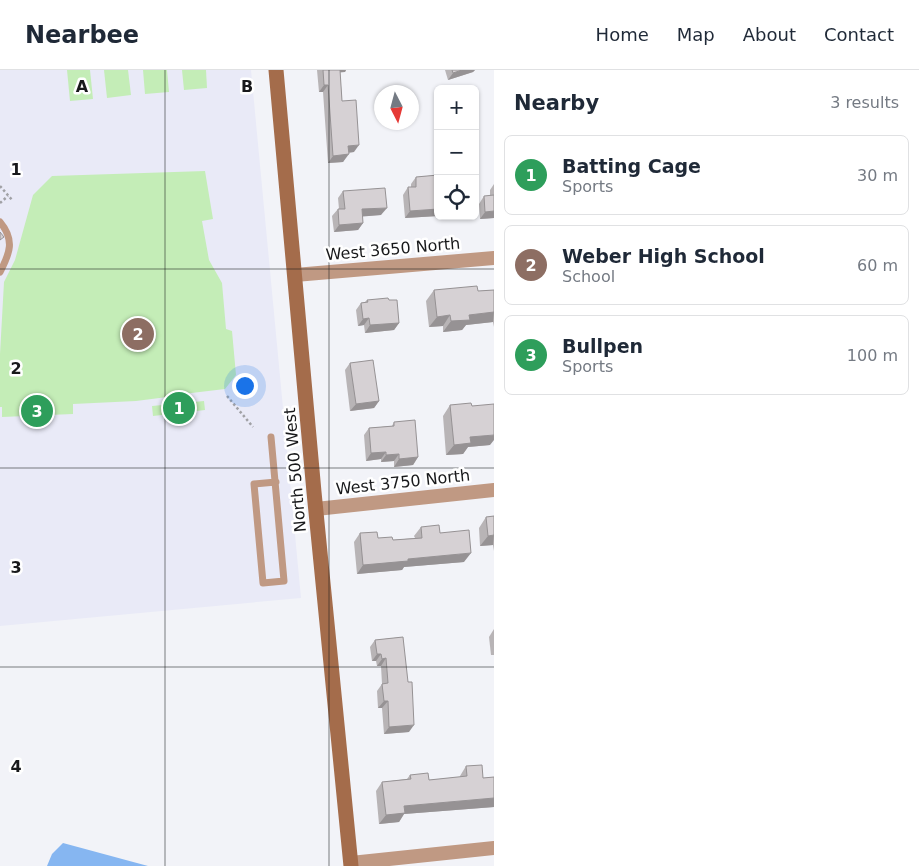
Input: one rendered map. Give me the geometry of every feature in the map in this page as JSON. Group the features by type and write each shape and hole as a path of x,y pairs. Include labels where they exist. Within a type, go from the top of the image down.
{"street":[{"name":"North 500 West","path":"276,70 351,865"},
{"name":"West 3650 North","path":"295,275 494,258"},
{"name":"West 3750 North","path":"316,509 494,490"},
{"path":"351,865 494,848"}],"lane":[{"path":"0,222 10,240 9,256 0,272"},
{"path":"272,437 276,482 284,581 263,583 254,484 276,482"}],"path":[{"path":"0,186 13,201"},
{"path":"0,203 8,196"},
{"path":"227,396 253,427"}],"shaded area":[{"path":"0,70 251,70 301,598 0,626"}],"green space":[{"path":"67,70 90,70 93,99 70,101"},
{"path":"104,70 128,70 131,95 107,98"},
{"path":"143,70 167,70 169,92 145,94"},
{"path":"182,70 206,70 207,88 184,90"},
{"path":"205,171 213,219 202,221 209,260 222,283 226,329 232,331 236,375 225,389 136,401 73,404 73,414 2,417 2,407 0,407 0,354 4,282 15,260 33,195 52,176"},
{"path":"204,401 205,410 153,416 152,406"}],"water":[{"path":"63,843 148,866 47,866 52,854"}],"building":[{"path":"323,70 340,70 342,101 356,100 359,145 348,146 349,154 333,156 328,85 324,85"},
{"path":"434,175 434,209 410,211 408,187 416,187 416,177"},
{"path":"385,188 387,208 362,209 363,223 339,225 338,209 345,209 343,191"},
{"path":"494,195 494,211 485,212 484,196"},
{"path":"0,232 4,237 0,240"},
{"path":"477,286 478,291 494,290 494,312 469,315 470,320 451,321 450,315 437,317 434,290"},
{"path":"388,298 389,300 397,300 399,323 370,325 369,318 363,319 361,303 368,302 367,300"},
{"path":"373,360 379,401 356,404 350,363"},
{"path":"471,403 472,406 494,404 494,435 470,437 471,443 454,445 450,405"},
{"path":"415,420 418,457 399,459 399,454 386,455 386,452 371,453 369,428 394,426 394,422"},
{"path":"494,516 494,535 488,536 486,517"},
{"path":"439,525 440,533 469,530 471,553 363,565 360,533 377,532 378,538 392,537 393,540 422,538 421,527"},
{"path":"403,637 408,682 412,682 414,725 389,727 388,701 384,701 382,684 388,683 386,658 382,659 381,654 377,654 375,640"},
{"path":"482,765 483,778 494,777 494,798 404,806 405,813 386,815 382,782 411,779 410,775 428,773 429,780 467,776 466,766"}],"place":[{"name":"Weber High School","path":"138,334"},
{"name":"Batting Cage","path":"179,408"},
{"name":"Bullpen","path":"37,411"}]}
